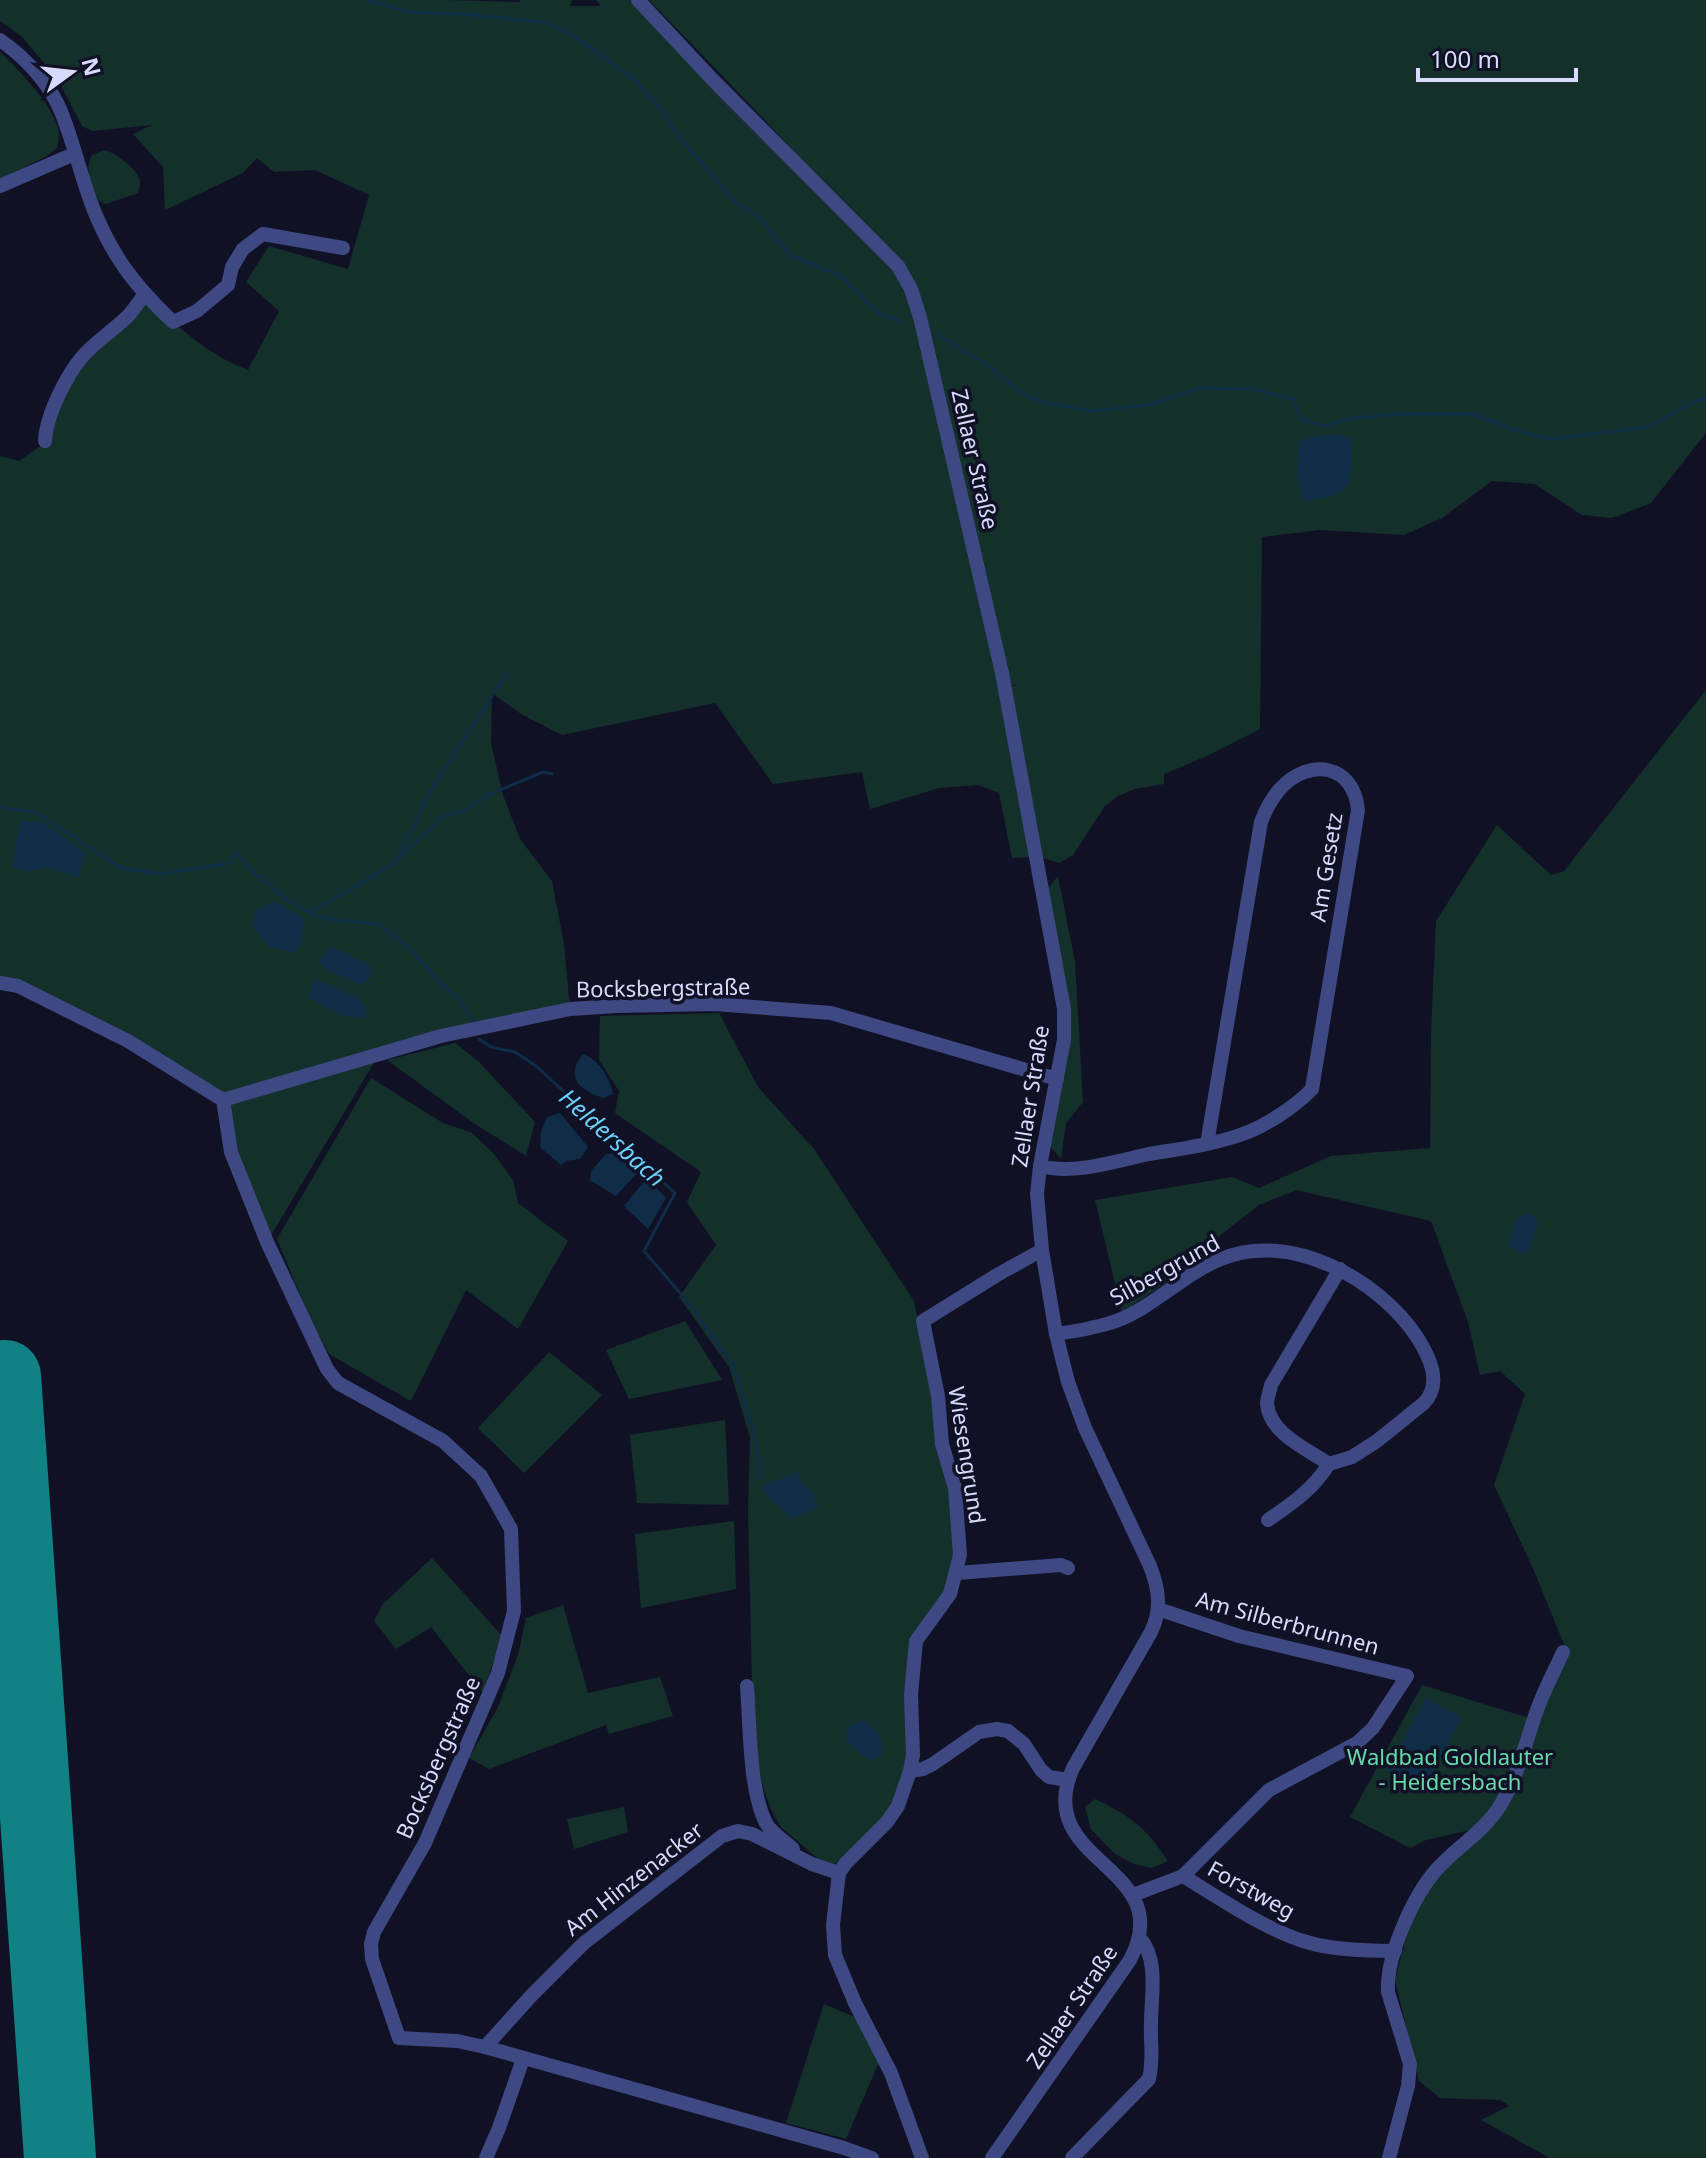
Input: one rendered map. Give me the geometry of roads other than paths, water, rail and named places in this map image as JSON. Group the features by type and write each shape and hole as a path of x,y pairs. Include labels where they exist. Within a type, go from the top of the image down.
{"street":[{"name":"Zellaer Straße","path":"638,0 898,266 911,289 1005,687 1064,1009 1064,1040 1037,1194 1042,1250 1056,1334 1068,1382 1085,1428 1155,1579 1158,1609"},
{"path":"0,40 22,58 48,88 62,113 94,212 105,235 144,295 173,322 197,311 228,285 232,267 243,249 263,234 343,248"},
{"path":"0,186 74,154"},
{"path":"45,441 54,409 71,372 84,355 130,314 144,295"},
{"name":"Am Gesetz","path":"1040,1166 1052,1169 1079,1167 1207,1144 1243,1135 1296,1105 1312,1089 1358,810 1356,796 1348,781 1331,770 1305,772 1281,787 1268,804 1261,822 1207,1144"},
{"path":"0,983 18,986 128,1041 223,1100"},
{"name":"Bocksbergstraße","path":"872,2158 485,2047 457,2041 399,2038 372,1959 371,1944 374,1932 425,1843 498,1673 514,1611 511,1529 481,1476 443,1441 338,1383 327,1369 267,1242 231,1152 223,1100 441,1036 570,1009 617,1006 715,1004 831,1013 1057,1079"},
{"name":"Wiesengrund","path":"839,1873 898,1806 913,1755 911,1695 916,1641 950,1594 960,1555 955,1488 942,1444 938,1396 923,1321 1042,1250"},
{"name":"Silbergrund","path":"1056,1334 1117,1321 1206,1266 1243,1252 1283,1252 1326,1262 1390,1305 1406,1321 1428,1355 1433,1373 1433,1388 1429,1397 1381,1438 1352,1457 1329,1464 1318,1481 1268,1520"},
{"path":"1329,1464 1286,1437 1271,1418 1267,1402 1271,1385 1340,1269"},
{"path":"957,1573 1061,1565 1068,1568"},
{"path":"1158,1609 1151,1632 1068,1780 1065,1805 1072,1826 1090,1852 1133,1895 1183,1876"},
{"name":"Am Silberbrunnen","path":"1158,1609 1239,1636 1407,1676 1373,1728 1357,1743 1269,1790 1183,1876"},
{"path":"1389,2158 1408,2086 1410,2064 1388,1992 1387,1981 1395,1951 1420,1891 1438,1869 1489,1823 1502,1803 1513,1783 1536,1711 1563,1652"},
{"path":"747,1686 754,1778 767,1825 812,1864"},
{"path":"910,1771 933,1764 979,1732 997,1729 1008,1731 1024,1744 1049,1777 1068,1780"},
{"name":"Am Hinzenacker","path":"485,2047 584,1943 722,1836 738,1831 752,1834 812,1864 839,1873"},
{"path":"839,1873 833,1925 835,1955 855,2003 891,2073 922,2158"},
{"name":"Forstweg","path":"1183,1876 1271,1928 1306,1942 1365,1951 1395,1951"},
{"name":"Zellaer Straße","path":"992,2158 1130,1960 1140,1938 1141,1916 1133,1895"},
{"path":"1072,2158 1149,2079 1153,2062 1152,1986 1147,1946 1140,1938"},
{"path":"486,2158 523,2059"}],"water":[{"path":"1339,434 1351,438 1351,468 1347,486 1333,496 1303,501 1297,475 1299,442 1311,437"},
{"path":"20,821 42,822 85,852 79,878 48,867 29,871 12,868"},
{"path":"275,902 304,918 301,945 295,953 270,947 251,925 257,909"},
{"path":"330,946 369,965 372,976 362,985 325,969 319,962"},
{"path":"314,979 360,998 366,1017 344,1015 309,997"},
{"path":"583,1054 603,1070 613,1094 604,1098 587,1091 578,1083 575,1072"},
{"path":"560,1113 588,1147 580,1159 561,1165 540,1147 541,1132 547,1117"},
{"path":"617,1153 638,1172 616,1196 590,1180 591,1171 606,1154"},
{"path":"647,1178 666,1198 648,1229 624,1206"},
{"path":"1525,1214 1533,1216 1538,1222 1529,1252 1522,1253 1510,1246 1509,1242 1516,1219"},
{"path":"797,1472 818,1507 792,1519 764,1493 762,1487"},
{"path":"1426,1698 1462,1718 1423,1789 1387,1770"},
{"path":"864,1720 876,1731 882,1744 882,1755 870,1761 847,1742 847,1727"}],"waterway":[{"path":"368,0 408,12 544,22 571,34 635,80 734,201 759,217 790,255 841,276 878,313 903,322"},
{"path":"935,334 986,364 1021,392 1044,403 1092,411 1148,405 1200,388 1253,389 1293,399 1301,419 1324,426 1354,418 1402,414 1473,414 1515,430 1551,439 1648,427 1695,401 1706,399"},
{"path":"310,913 395,863 431,790 507,673"},
{"path":"396,861 444,816 465,810 488,795 543,772 552,774"},
{"name":"Heldersbach","path":"0,807 37,813 121,868 162,874 230,863 235,852 255,874 310,913 328,919 378,924 410,949 460,1000 473,1022"},
{"name":"Heldersbach","path":"479,1039 491,1047 515,1052 536,1066 675,1193 644,1251 687,1301 733,1365 755,1437 761,1478"}],"park label":[{"name":"Waldbad Goldlauter - Heidersbach","path":"1450,1768"}]}
